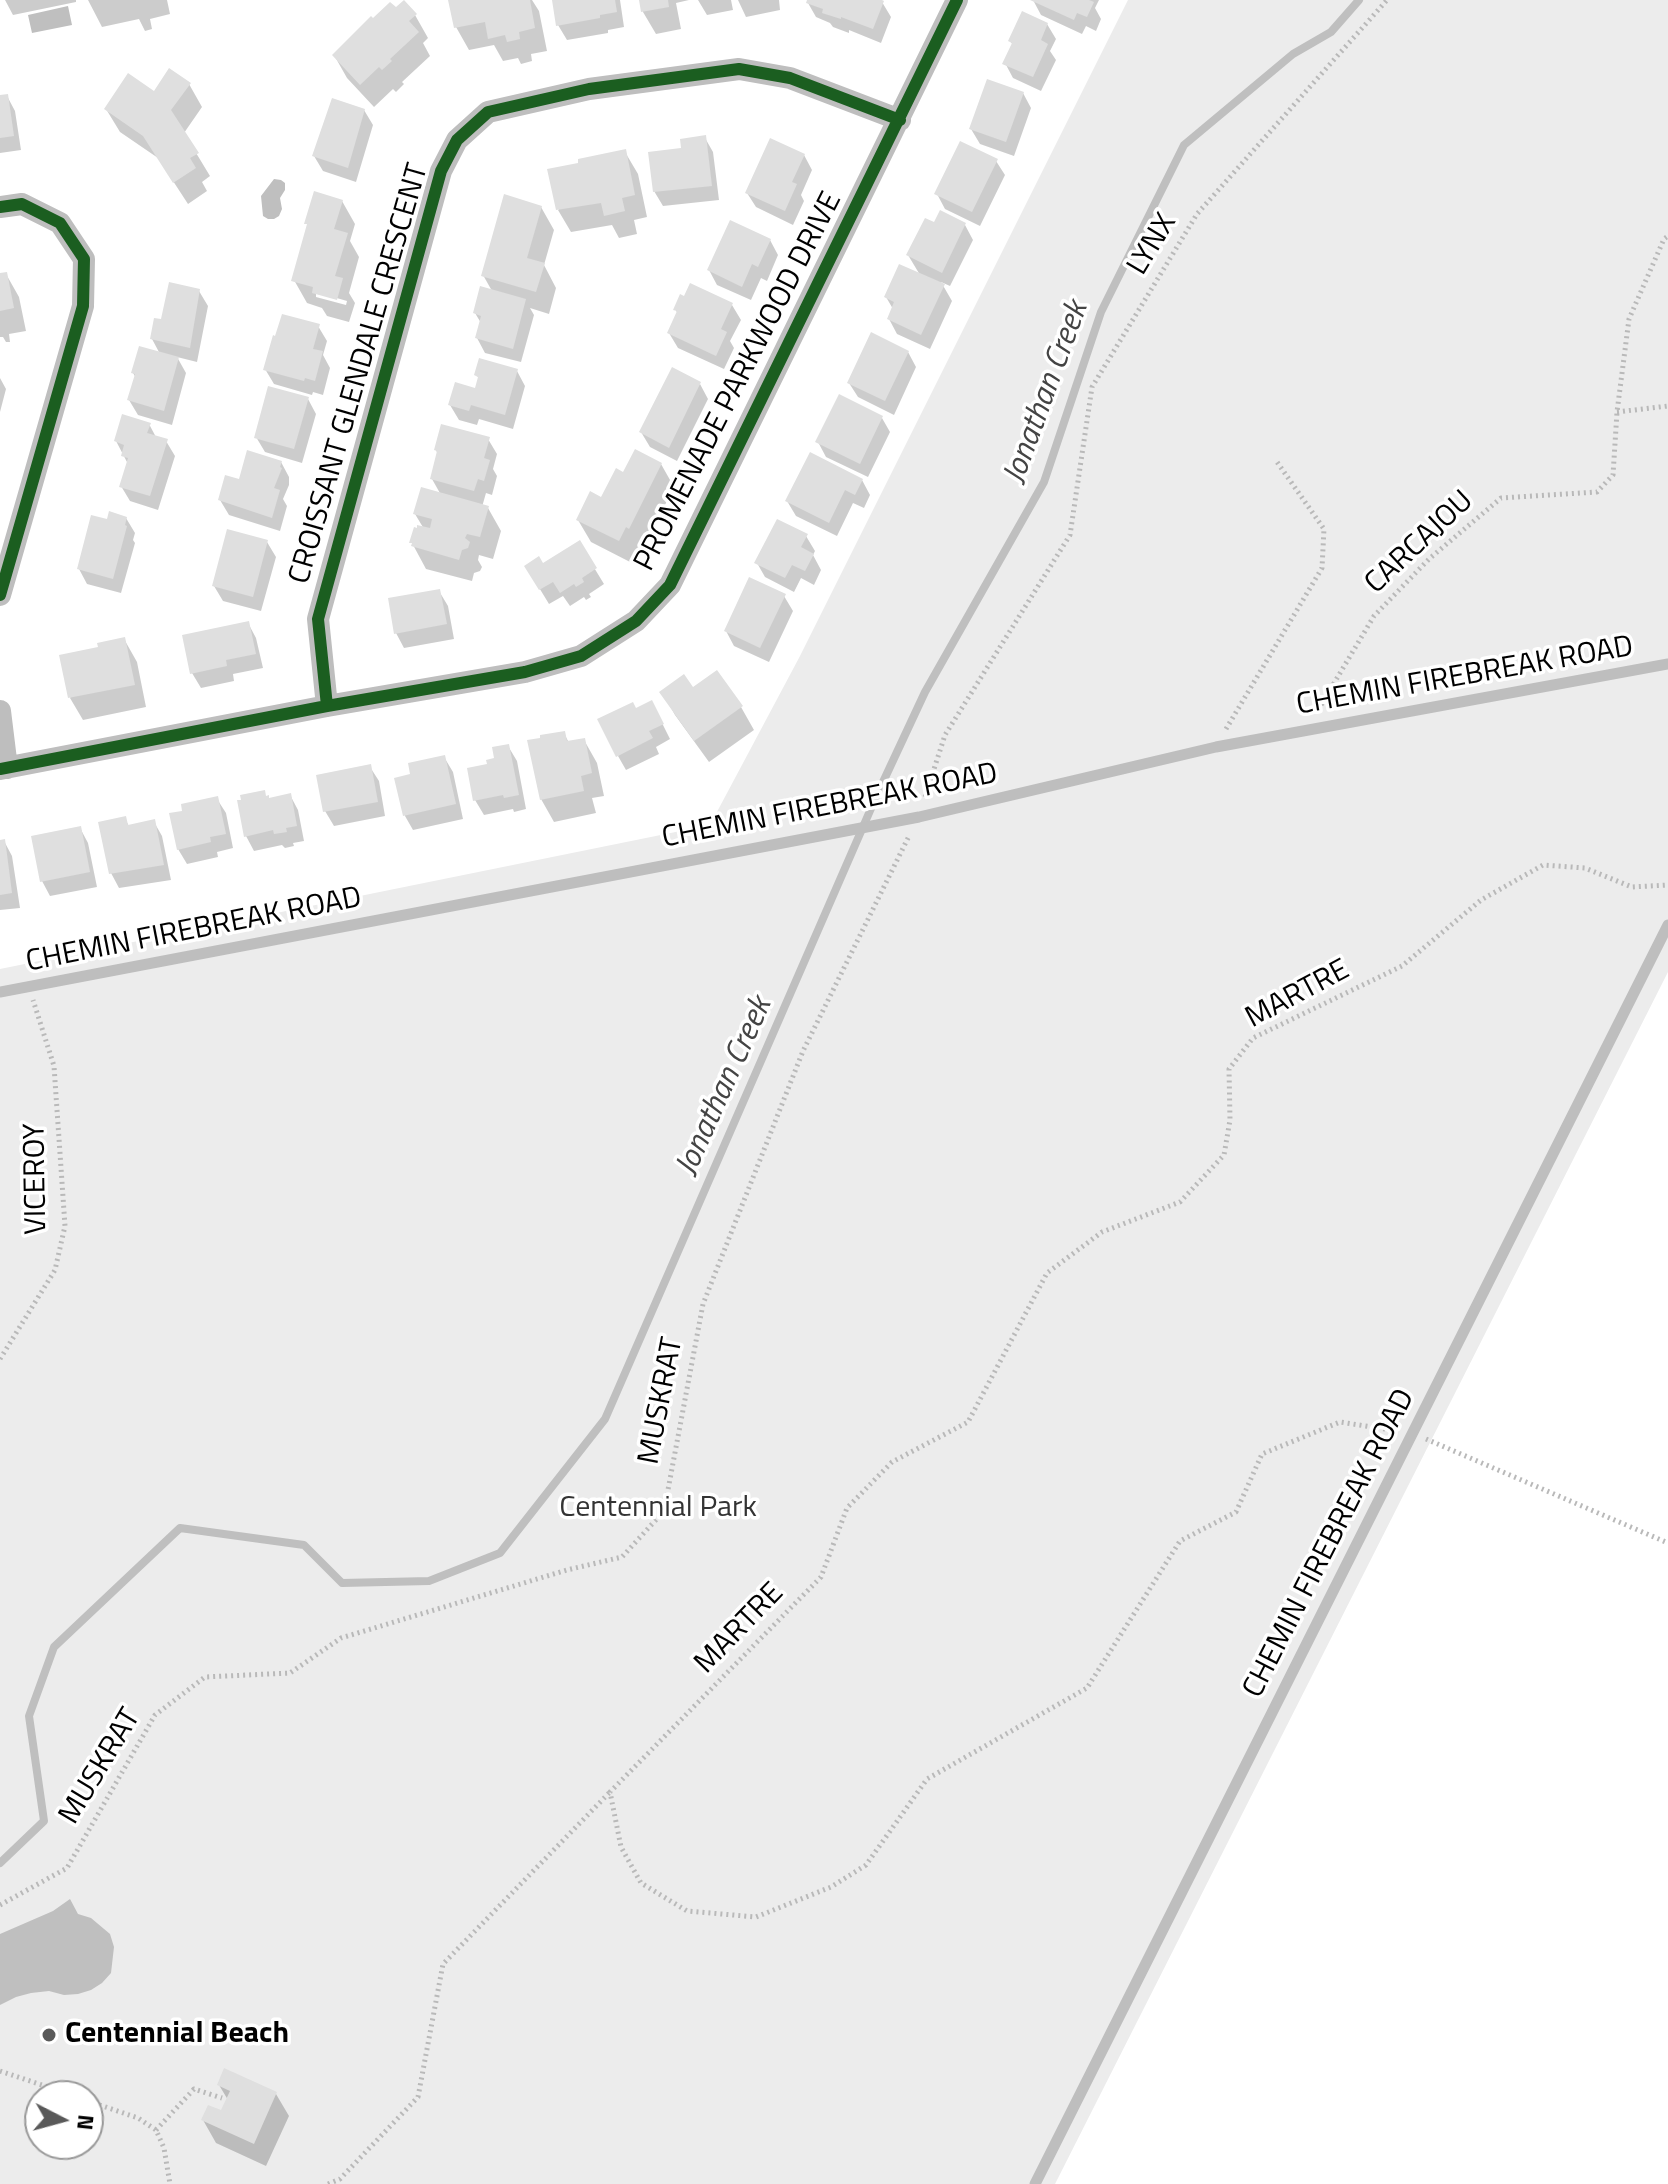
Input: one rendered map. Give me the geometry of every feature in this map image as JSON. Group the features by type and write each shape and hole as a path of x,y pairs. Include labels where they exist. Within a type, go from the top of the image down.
{"street":[{"name":"PROMENADE PARKWOOD DRIVE","path":"4,768 327,706 525,672 581,656 636,621 670,585 957,0"},
{"name":"CROISSANT GLENDALE CRESCENT","path":"327,706 318,619 441,171 457,140 488,112 589,89 739,69 790,78 900,120"},
{"path":"0,207 22,204 60,223 84,259 83,306 0,595"},
{"path":"0,711 4,768"}],"lane":[{"name":"CHEMIN FIREBREAK ROAD","path":"0,992 919,817 1216,747 1668,664"},
{"name":"CHEMIN FIREBREAK ROAD","path":"1035,2184 1668,925"}],"path":[{"path":"1617,412 1668,406"},
{"path":"1216,747 1322,568 1324,529 1277,462"},
{"path":"610,1792 621,1847 641,1883 687,1911 756,1917 831,1887 866,1865 927,1779 1087,1688 1180,1541 1236,1512 1262,1454 1340,1422 1412,1434 1668,1543"},
{"path":"328,2184 340,2179 418,2097 443,1964 610,1792"},
{"path":"0,2071 27,2080"},
{"path":"156,2130 194,2089 222,2098"},
{"path":"104,2106 138,2118 156,2130 164,2148 170,2184"}],"green space":[{"name":"Centennial Park","path":"1128,0 1668,0 1668,972 1055,2184 0,2184 0,969 710,825 800,656"}],"shaded area":[{"path":"68,6 72,25 32,33 28,15"},
{"path":"274,179 285,183 285,190 280,198 282,209 279,216 268,219 263,216 261,196"},
{"path":"70,1899 78,1914 91,1918 110,1934 114,1947 111,1973 91,1990 78,1994 31,1993 0,2005 0,1934 53,1911"}],"building":[{"path":"404,0 417,14 409,21 419,32 382,70 379,67 360,85 332,55 371,16 373,18 390,2 396,7"},
{"path":"448,0 530,0 535,28 519,32 520,39 507,42 505,35 488,39 485,22 454,28"},
{"path":"552,0 615,0 617,12 556,26"},
{"path":"639,0 668,0 669,7 641,12"},
{"path":"807,0 884,1 873,29 822,13 823,9 806,3"},
{"path":"1030,0 1094,2 1087,17 1077,13 1074,20"},
{"path":"1022,11 1048,23 1041,40 1048,44 1033,77 1002,64 1012,43 1008,41"},
{"path":"169,68 191,83 171,110 199,153 190,158 196,168 173,183 143,136 104,109 128,73 154,91"},
{"path":"987,79 1024,92 1006,142 969,129"},
{"path":"8,94 14,136 0,138 0,95"},
{"path":"332,98 365,109 348,168 312,156"},
{"path":"706,135 712,186 653,192 648,152 681,148 680,139"},
{"path":"770,138 805,154 792,182 797,184 785,211 745,193"},
{"path":"960,141 998,159 972,212 934,194"},
{"path":"626,149 635,195 622,198 625,211 604,216 601,203 556,210 547,169"},
{"path":"314,191 343,200 334,229 348,233 335,276 343,278 337,300 312,293 313,287 291,281"},
{"path":"504,194 542,206 527,258 545,263 536,292 481,276"},
{"path":"940,210 966,223 942,273 906,255 925,218 934,222"},
{"path":"730,220 771,239 758,267 752,264 742,287 707,270"},
{"path":"899,264 945,284 921,335 887,319 894,302 884,297"},
{"path":"7,272 14,308 0,311 0,273"},
{"path":"169,282 200,289 190,348 150,339 154,318 161,319"},
{"path":"690,283 733,303 721,329 727,332 716,356 667,333 677,311 673,310 680,294 684,296"},
{"path":"480,286 526,299 513,349 475,338 481,316 473,313"},
{"path":"282,314 320,324 313,349 323,351 315,381 263,370"},
{"path":"871,332 909,351 885,401 847,383"},
{"path":"139,346 179,357 164,411 127,400"},
{"path":"479,358 518,369 505,415 471,405 469,411 448,405 455,382 475,388 478,377 474,375"},
{"path":"672,367 701,382 669,448 639,432"},
{"path":"268,386 309,397 294,449 254,438"},
{"path":"839,394 883,416 860,464 815,442"},
{"path":"122,414 151,423 147,433 168,439 150,496 119,487 128,458 121,456 124,445 114,441"},
{"path":"441,424 490,437 484,458 490,460 484,481 478,479 474,491 430,479"},
{"path":"635,449 662,463 629,529 626,527 619,541 576,520 590,491 601,497 616,468 623,472"},
{"path":"247,450 282,461 274,488 280,490 272,518 218,500 225,475 239,479"},
{"path":"810,452 863,479 855,495 845,490 829,523 785,501"},
{"path":"421,487 489,506 480,537 467,534 465,538 470,542 468,548 462,550 459,560 409,543 414,527 430,528 432,519 413,514"},
{"path":"109,511 127,517 113,579 77,569 91,515 107,519"},
{"path":"777,519 808,534 801,547 814,554 805,571 792,565 785,578 754,563"},
{"path":"227,529 268,540 253,597 212,586"},
{"path":"580,540 597,568 582,578 584,582 576,587 574,584 560,593 553,582 539,590 524,566 539,556 543,563"},
{"path":"749,577 786,594 760,648 724,631"},
{"path":"440,589 447,624 394,634 388,598"},
{"path":"249,621 256,654 226,660 227,666 190,674 182,635"},
{"path":"125,637 135,685 68,698 59,655 98,647 97,643"},
{"path":"717,670 743,706 694,741 659,692 684,674 693,687"},
{"path":"652,700 664,724 649,731 653,738 616,757 597,719 633,702 636,708"},
{"path":"565,731 567,741 585,738 592,773 581,776 584,791 540,800 527,740"},
{"path":"509,744 519,795 473,801 467,768 487,764 486,760 494,758 492,747"},
{"path":"445,755 456,804 403,816 394,778 410,774 408,763"},
{"path":"371,764 378,802 323,812 316,775"},
{"path":"265,790 269,798 291,793 297,826 286,828 287,832 274,834 273,830 244,837 237,800 241,800 240,795"},
{"path":"218,796 226,834 210,837 211,842 177,850 169,813 182,811 181,804"},
{"path":"126,816 128,825 155,819 164,865 109,874 98,822"},
{"path":"81,826 90,872 40,882 31,836"},
{"path":"5,839 12,893 0,895 0,840"},
{"path":"224,2068 277,2092 254,2144 201,2120 208,2105 221,2110 230,2091 217,2085"}],"waterway":[{"name":"Jonathan Creek","path":"0,1863 44,1821 29,1716 54,1647 180,1528 304,1545 342,1583 429,1581 500,1553 605,1419 876,797 925,692 1044,482 1101,312 1184,145 1293,54 1331,32 1359,0"}],"cycle path":[{"path":"0,769 327,706 525,672 581,656 636,621 670,585 957,0"},
{"path":"327,706 318,619 441,171 457,140 488,112 589,89 739,69 790,78 900,120"},
{"path":"0,207 22,204 60,223 84,259 83,306 0,595"}],"place":[{"name":"Centennial Beach","path":"49,2035"}]}
